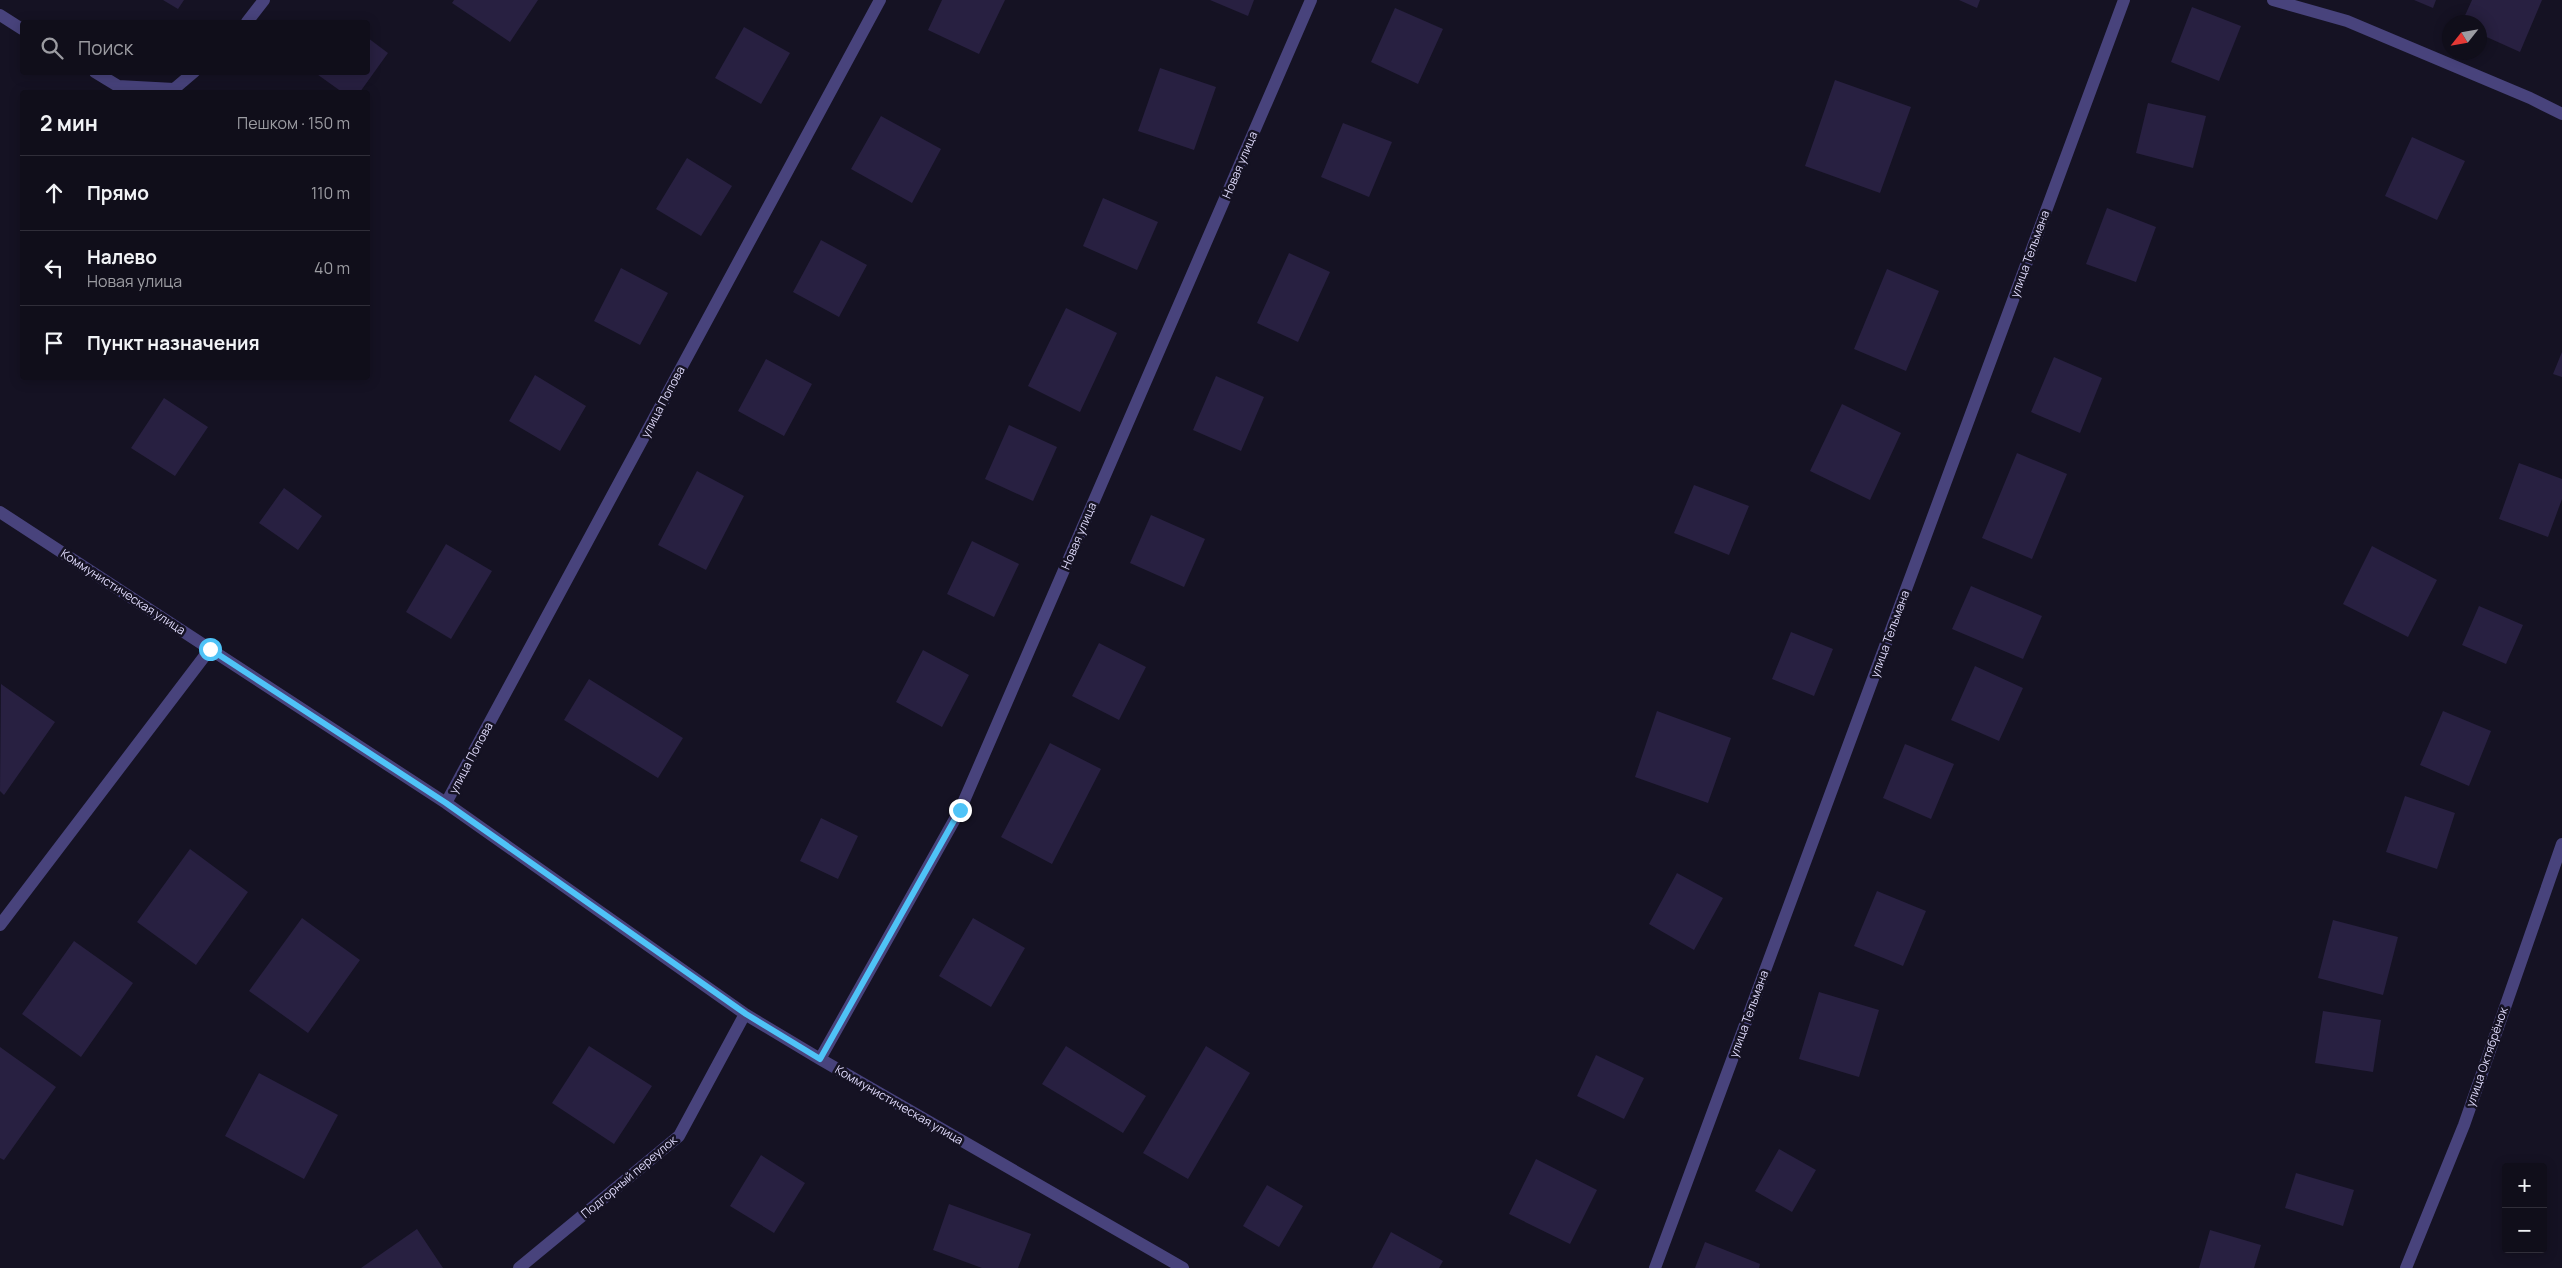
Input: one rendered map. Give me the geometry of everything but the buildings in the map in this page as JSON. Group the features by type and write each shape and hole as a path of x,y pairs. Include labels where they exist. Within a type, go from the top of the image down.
{"street":[{"path":"249,20 264,0"},
{"name":"улица Попова","path":"446,803 880,0"},
{"name":"Новая улица","path":"820,1059 960,810 1311,0"},
{"name":"улица Тельмана","path":"1655,1268 2124,0"},
{"path":"2273,0 2347,21 2530,98 2562,114"},
{"path":"0,15 20,28"},
{"path":"100,75 118,86 174,89 190,75"},
{"name":"Коммунистическая улица","path":"0,512 446,803 746,1014 820,1059 1183,1268"},
{"path":"0,925 210,649"},
{"name":"улица Октябрёнок","path":"2406,1268 2464,1125 2562,844"},
{"name":"Подгорный переулок","path":"519,1268 679,1136 746,1014"}],"route":[{"path":"210,649 446,803 746,1014 820,1059 960,810"}]}
